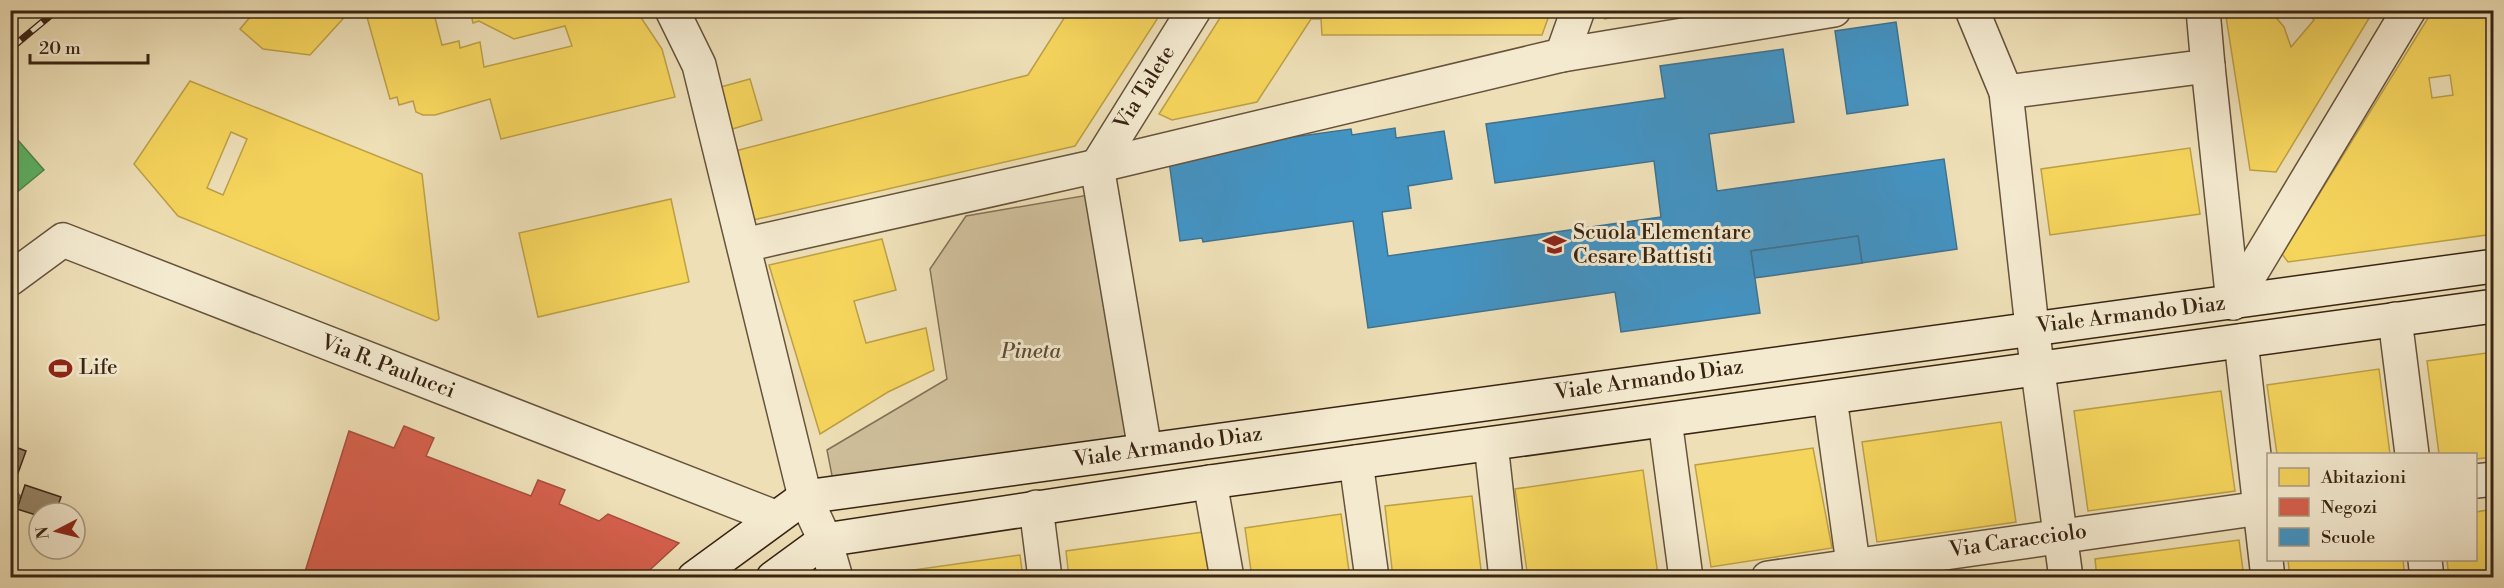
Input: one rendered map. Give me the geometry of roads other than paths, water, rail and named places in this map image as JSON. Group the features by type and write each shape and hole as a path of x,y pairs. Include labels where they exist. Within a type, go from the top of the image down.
{"street":[{"path":"672,10 699,65 805,497 825,540 836,578"},
{"name":"Via Talete","path":"1096,166 1194,10"},
{"path":"1562,56 1578,10"},
{"path":"744,245 1096,166 1562,56 1834,10"},
{"path":"1972,10 2006,92 2032,327 2062,534 2066,578"},
{"path":"2203,10 2233,303"},
{"path":"2233,303 2409,10"},
{"path":"2006,92 2208,66"},
{"path":"1096,166 1145,450"},
{"name":"Via R. Paulucci","path":"10,279 63,240 775,518"},
{"name":"Viale Armando Diaz","path":"805,497 2032,327 2233,303 2493,266"},
{"path":"773,578 825,540 1210,482 2493,306"},
{"path":"2395,320 2412,453"},
{"path":"2241,342 2264,507 2267,560"},
{"path":"1830,398 1854,571"},
{"path":"1665,420 1686,578"},
{"path":"1491,444 1506,578"},
{"path":"1356,462 1372,578"},
{"path":"2477,482 2493,479"},
{"path":"1210,482 1227,578"},
{"path":"694,578 805,497"},
{"path":"1036,507 1045,578"},
{"name":"Via Caracciolo","path":"1768,578 1854,571 2062,534 2264,507"},
{"path":"2267,561 2268,578"},
{"path":"2425,561 2427,578"}],"railway":[{"path":"10,49 57,10"}],"place":[{"name":"Scuola Elementare Cesare Battisti","path":"1555,245"},
{"name":"Life","path":"61,368"}],"park label":[{"name":"Pineta","path":"1031,352"}]}
